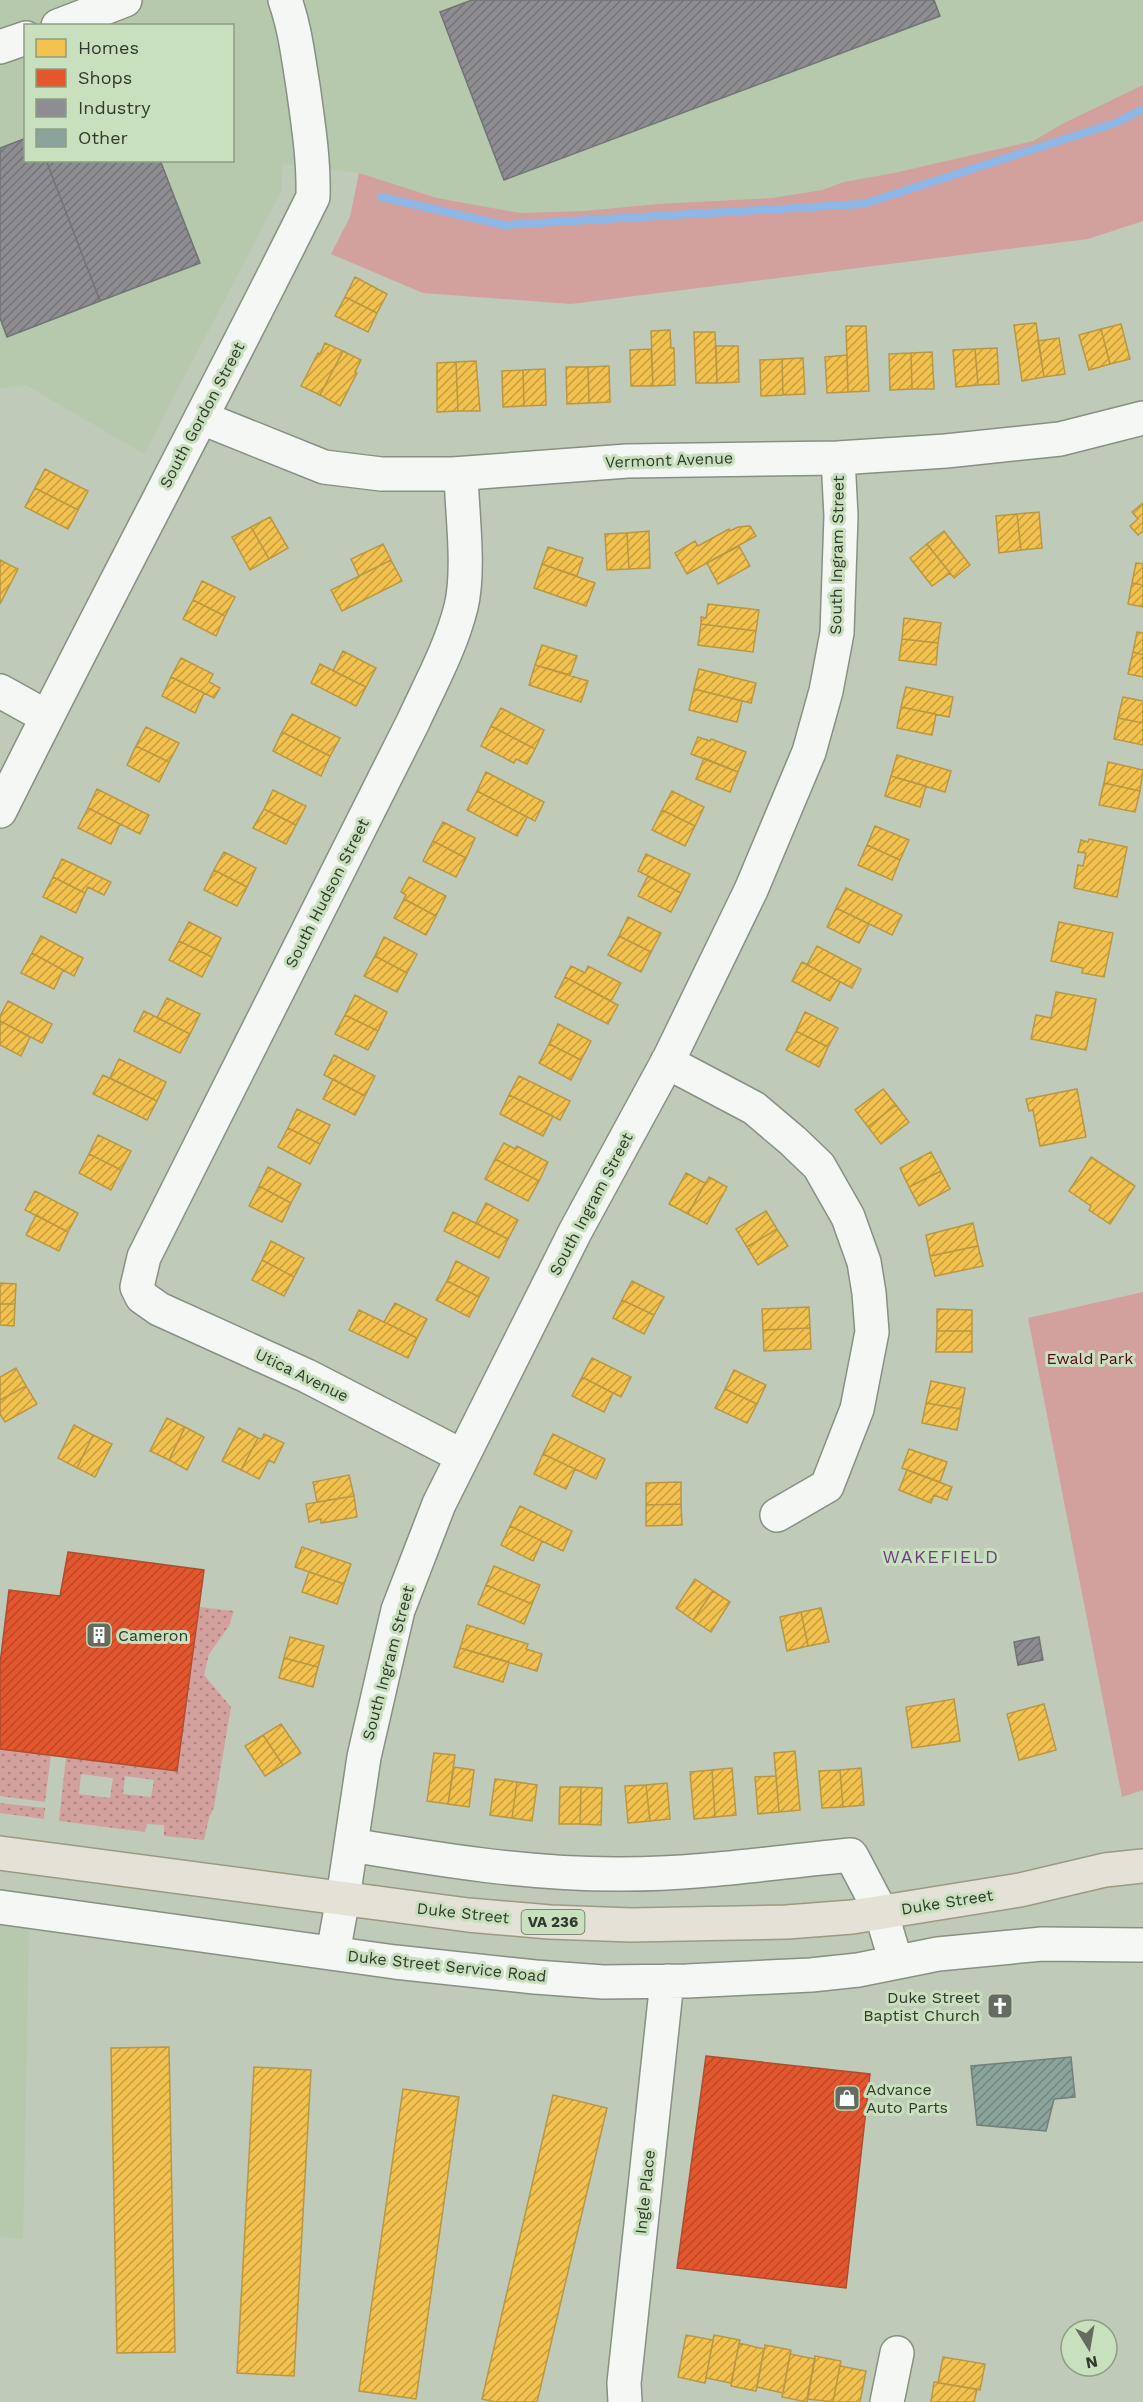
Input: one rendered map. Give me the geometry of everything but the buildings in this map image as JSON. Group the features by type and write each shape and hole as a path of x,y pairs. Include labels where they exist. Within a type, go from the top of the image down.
{"main road":[{"name":"Duke Street","path":"1105,1870 1143,1851"},
{"name":"Duke Street","path":"0,1853 468,1915 550,1922 631,1925 787,1922 881,1912 1020,1890 1105,1870 1143,1866"}],"street":[{"path":"63,24 125,0"},
{"name":"South Gordon Street","path":"0,811 313,197 314,165 306,106 294,28 285,0"},
{"path":"0,47 24,39"},
{"name":"Vermont Avenue","path":"202,418 324,467 381,474 461,474 627,461 838,458 946,452 1060,439 1143,418"},
{"name":"South Ingram Street","path":"333,1953 364,1757 398,1610 439,1504 575,1232 667,1062 751,890 809,752 826,691 837,633 841,516 838,458"},
{"name":"South Hudson Street","path":"142,1297 137,1287 144,1257 413,722 443,655 461,606 464,564 461,474"},
{"path":"0,691 47,717"},
{"path":"667,1062 754,1108 819,1167 848,1217 864,1262 872,1332 857,1409 827,1486 777,1515"},
{"name":"Utica Avenue","path":"142,1297 159,1309 298,1372 462,1456"},
{"path":"351,1845 437,1860 577,1874 689,1870 851,1855 881,1912 896,1962"},
{"name":"Duke Street Service Road","path":"0,1907 333,1953 535,1977 603,1982 811,1975 858,1970 938,1954 1042,1944 1143,1945"},
{"name":"Ingle Place","path":"625,2402 624,2382 667,1981"},
{"path":"887,2402 897,2353"}],"shaded area":[{"path":"0,0 1143,0 1143,85 1064,123 1033,141 894,173 844,182 822,190 772,198 657,204 584,211 520,213 437,198 359,173 283,164 281,192 144,454 26,385 0,389"},
{"path":"0,1924 29,1928 23,2239 0,2237"}],"green space":[{"path":"1143,85 1143,221 1088,239 571,304 423,293 331,254 350,217 359,173 437,198 520,213 584,211 657,204 772,198 822,190 844,182 894,173 1033,141 1064,123"},
{"name":"Ewald Park","path":"1143,1292 1143,1790 1122,1797 1028,1318"},
{"path":"199,1607 234,1611 229,1626 209,1654 204,1675 231,1707 214,1807 204,1840 164,1836 164,1825 147,1824 145,1832 59,1821 66,1757","holes":["81,1774 113,1778 110,1798 79,1794","125,1776 154,1780 151,1797 123,1794"]},
{"path":"0,1749 51,1755 45,1802 0,1796"},
{"path":"0,1803 45,1808 44,1819 0,1813"}],"waterway":[{"path":"381,197 504,225 863,204 1115,123 1143,109"}],"place":[{"name":"Cameron","path":"99,1635"},
{"name":"Duke Street Baptist Church","path":"1000,2006"},
{"name":"Advance Auto Parts","path":"847,2098"}],"district":[{"name":"WAKEFIELD","path":"941,1556"}]}
